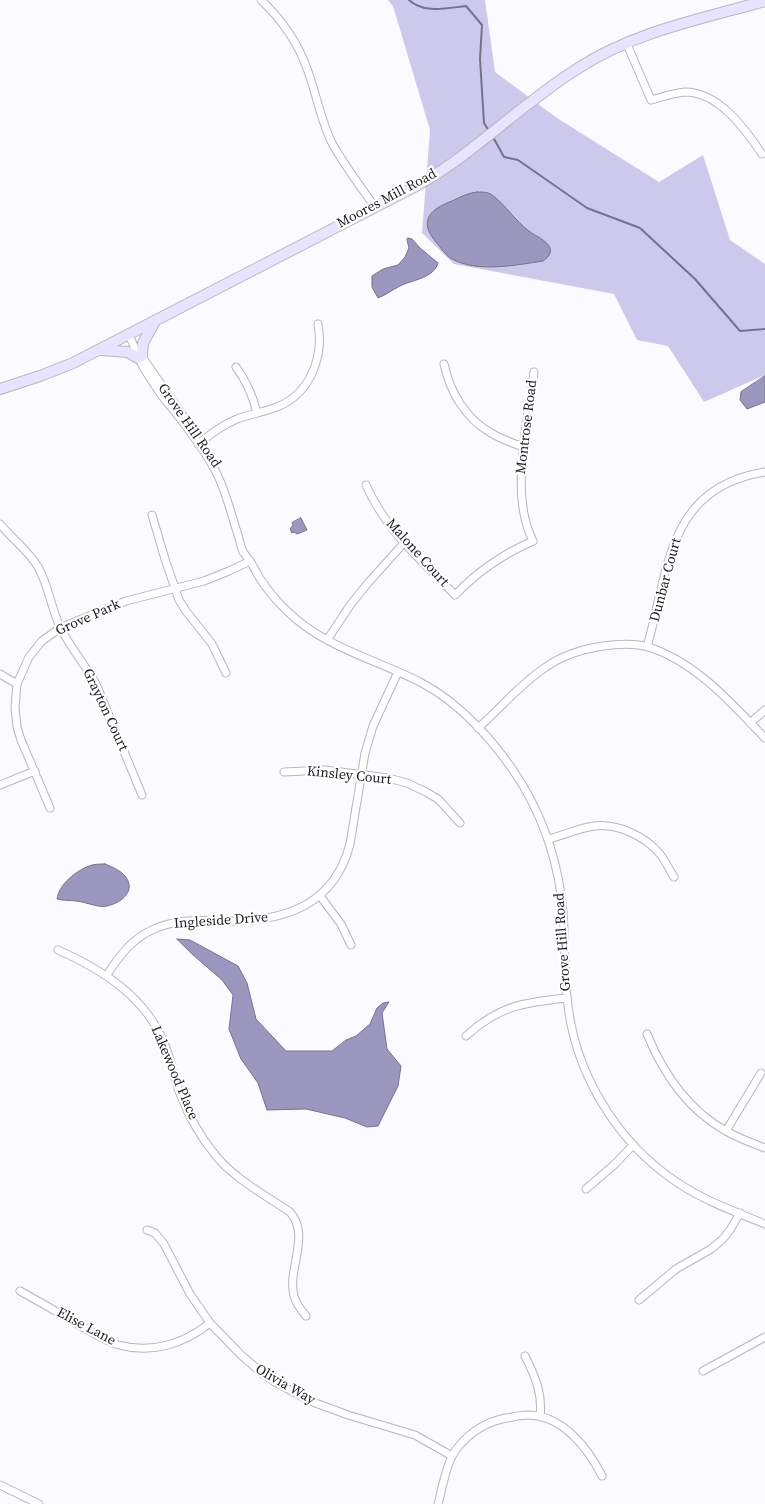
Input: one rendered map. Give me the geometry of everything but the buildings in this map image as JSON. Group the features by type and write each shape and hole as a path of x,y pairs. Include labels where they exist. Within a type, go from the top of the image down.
{"street":[{"path":"261,0 291,37 301,54 332,143 375,207"},
{"name":"Moores Mill Road","path":"0,389 73,363 435,176 482,142 538,96 576,68 606,52 656,31 765,1"},
{"path":"626,42 651,100 685,92 709,98 746,131 762,154"},
{"path":"98,350 128,352 139,355 155,321"},
{"path":"200,443 230,422 284,404 306,385 314,371 318,358 320,345 318,324"},
{"name":"Grove Hill Road","path":"129,335 139,355 211,462 219,478 243,552 261,580 289,613 306,627 327,640 420,682 438,693 460,710 478,728 503,756 522,784 536,808 549,840 559,885 563,912 567,998 575,1043 587,1074 610,1117 633,1146 678,1184 709,1200 765,1224"},
{"path":"444,364 452,391 472,419 488,432 523,447"},
{"path":"236,367 246,380 257,413"},
{"name":"Montrose Road","path":"455,595 485,567 510,551 533,541 526,528 521,488 523,447 534,372"},
{"name":"Dunbar Court","path":"647,647 670,552 681,527 692,510 719,488 739,478 765,472"},
{"name":"Malone Court","path":"366,485 377,507 404,543 455,595"},
{"path":"152,515 174,589 186,611 216,650 226,673"},
{"name":"Grayton Court","path":"0,524 30,556 44,578 60,628 96,684 142,795"},
{"path":"327,640 351,604 404,543"},
{"name":"Grove Park","path":"50,808 17,728 15,708 17,684 29,657 42,641 60,628 126,601 204,581 250,561"},
{"path":"478,728 530,679 547,666 592,648 621,644 647,647 678,661 696,672 712,685 765,738"},
{"name":"Ingleside Drive","path":"107,975 116,960 130,944 154,929 179,922 261,920 281,916 320,896 341,870 347,858 365,753 373,726 398,672"},
{"path":"0,674 17,684"},
{"path":"750,723 765,710"},
{"name":"Kinsley Court","path":"284,772 316,770 361,774 407,783 426,792 444,804 460,823"},
{"path":"0,785 34,771"},
{"path":"549,840 592,826 613,827 625,830 643,840 660,854 674,877"},
{"path":"320,896 341,924 351,945"},
{"name":"Lakewood Place","path":"58,950 107,975 134,998 155,1025 165,1045 181,1096 214,1154 233,1173 295,1217 299,1230 293,1290 296,1303 306,1316"},
{"path":"466,1036 492,1016 504,1010 530,1003 567,998"},
{"path":"647,1034 656,1056 667,1075 698,1111 726,1132 765,1148"},
{"path":"726,1132 761,1072"},
{"path":"586,1189 633,1146"},
{"path":"639,1300 676,1269 711,1249 722,1240 740,1214"},
{"name":"Olivia Way","path":"148,1230 155,1234 164,1244 190,1294 210,1323 249,1363 268,1378 310,1401 415,1436 452,1456"},
{"name":"Elise Lane","path":"20,1292 107,1340 127,1346 146,1348 174,1344 195,1335 210,1323"},
{"path":"702,1371 765,1337"},
{"path":"525,1356 535,1375 540,1396 540,1417"},
{"path":"438,1504 452,1456 467,1437 487,1423 515,1417 529,1415 540,1417 564,1428 581,1442 602,1476"},
{"path":"0,1485 39,1504"}],"shaded area":[{"path":"388,0 485,0 495,72 557,118 659,182 703,155 730,240 765,264 765,375 704,402 668,346 637,340 614,294 454,264 422,233 430,130 393,6"},
{"path":"477,192 492,195 524,227 541,238 550,248 548,257 543,261 485,267 462,263 448,256 431,235 427,222 429,217 444,204 464,195"},
{"path":"408,238 412,239 438,263 436,268 422,278 400,286 378,298 372,287 372,276 383,269 398,265 405,257 409,248"},
{"path":"765,376 765,402 747,409 740,400 741,392"},
{"path":"301,518 307,530 297,534 292,533 290,529 293,525 292,523"},
{"path":"105,864 121,872 128,881 128,891 122,899 107,906 96,906 57,899 61,888 74,875 91,865"},
{"path":"177,939 190,940 238,966 247,983 256,1019 286,1051 332,1051 346,1040 356,1036 370,1024 377,1008 383,1003 389,1002 382,1013 387,1049 401,1066 398,1086 378,1126 367,1127 345,1118 306,1109 267,1110 258,1083 241,1059 229,1029 233,995 222,980"}],"waterway":[{"path":"409,0 429,9 466,6 482,25 480,59 484,123 489,131"},
{"path":"493,137 504,157 518,160 587,208 640,228 695,279 740,331 765,329"}]}
